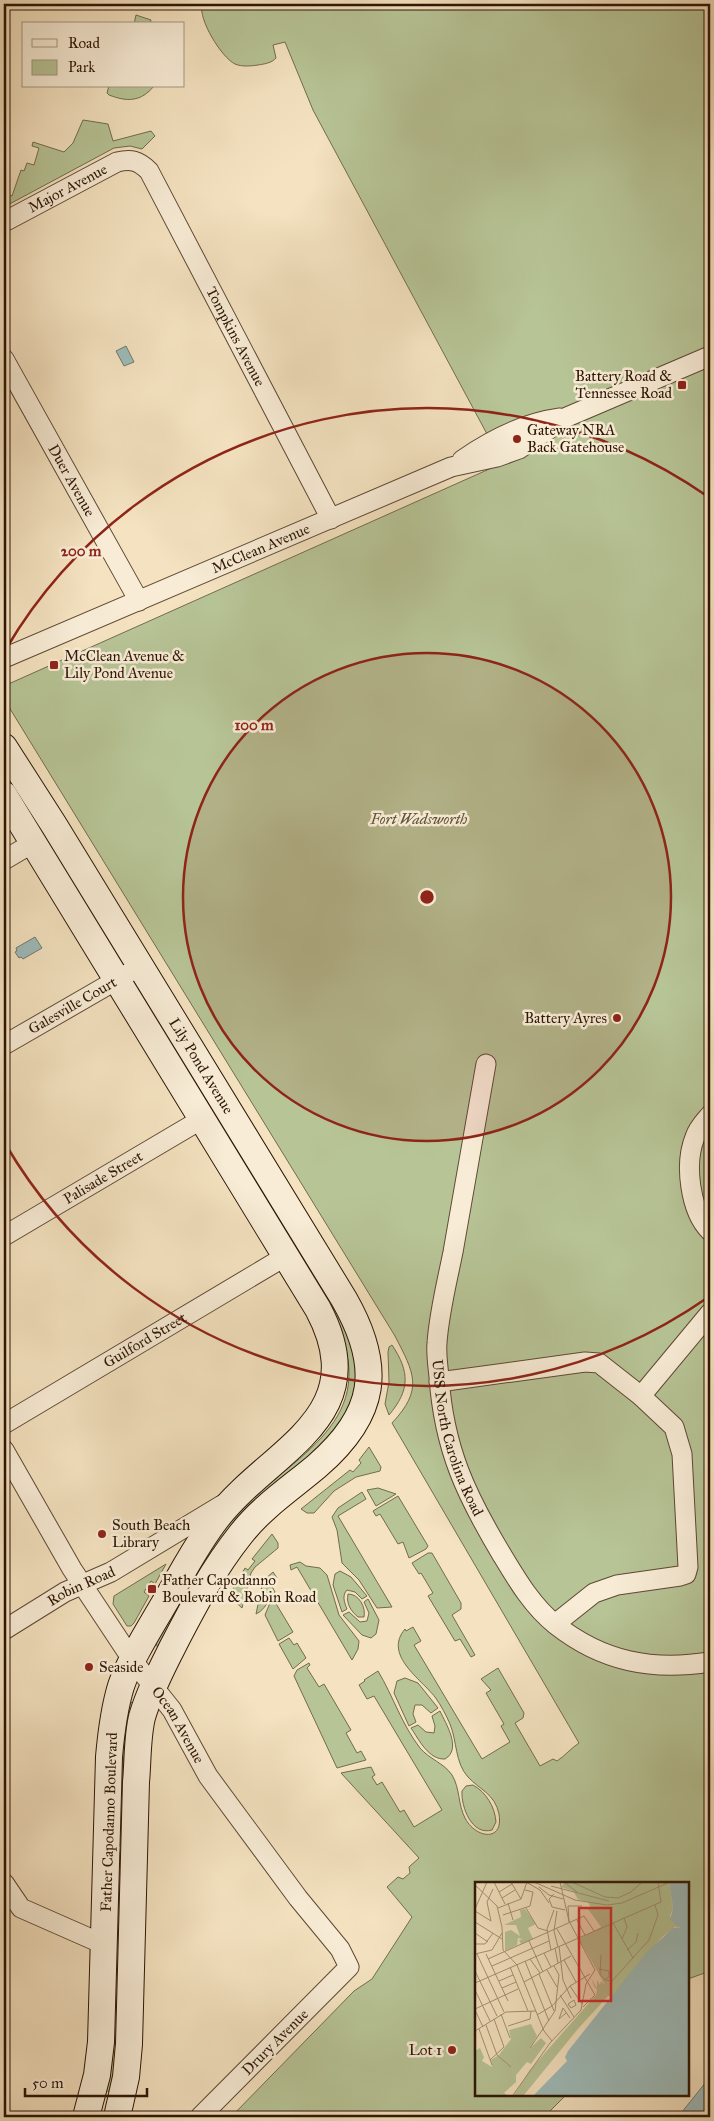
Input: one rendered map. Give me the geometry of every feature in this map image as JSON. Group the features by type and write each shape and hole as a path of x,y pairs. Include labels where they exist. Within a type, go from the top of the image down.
{"main road":[{"name":"Lily Pond Avenue","path":"4,748 141,966 353,1316 367,1353 369,1375 367,1395"},
{"name":"Lily Pond Avenue","path":"4,794 318,1309 331,1336 334,1356 332,1387"},
{"name":"Father Capodanno Boulevard","path":"86,2117 100,2058 111,1739 121,1685 194,1552 216,1519 236,1496 309,1431 321,1414 332,1387"},
{"name":"Father Capodanno Boulevard","path":"117,2117 126,2077 129,2044 138,1747 142,1718 154,1688 194,1607 239,1536 268,1505 317,1466 335,1448 354,1424 367,1395"}],"street":[{"name":"Major Avenue","path":"4,222 117,162 134,160"},
{"name":"Tompkins Avenue","path":"134,160 149,171 331,519"},
{"path":"451,467 509,432 539,421 567,418 710,356"},
{"name":"Duer Avenue","path":"4,359 139,601"},
{"name":"McClean Avenue","path":"4,658 451,467 519,449 567,418"},
{"path":"4,860 34,843"},
{"name":"Galesville Court","path":"4,1045 141,966"},
{"name":"USS North Carolina Road","path":"486,1064 436,1344 446,1432 454,1461 471,1499 494,1541 529,1597 555,1624 583,1643 636,1664 664,1667 710,1662"},
{"path":"710,1114 700,1126 694,1138 691,1177 694,1206 699,1217 710,1231"},
{"name":"Palisade Street","path":"4,1236 202,1119"},
{"name":"Guilford Street","path":"4,1424 286,1256"},
{"path":"641,1396 710,1313"},
{"path":"439,1382 585,1362 599,1363 641,1396 674,1427 682,1454 688,1567 686,1574 617,1585 594,1593 555,1624"},
{"name":"Ocean Avenue","path":"4,1450 72,1570 133,1662 172,1710 208,1776 298,1898 340,1949 349,1967"},
{"name":"Robin Road","path":"4,1630 65,1592 111,1572 236,1496"},
{"path":"4,1883 21,1908 105,1945"},
{"name":"Drury Avenue","path":"200,2117 349,1967"}],"green space":[{"name":"Fort Wadsworth","path":"202,4 710,4 710,1971 689,1979 689,1882 475,1882 475,2096 565,2096 544,2117 231,2117 354,1991 372,1979 412,1917 387,1887 398,1877 403,1879 410,1873 409,1867 419,1858 341,1773 371,1767 375,1775 372,1777 377,1785 382,1782 400,1812 404,1810 414,1827 442,1810 374,1696 367,1699 359,1685 364,1680 378,1671 403,1720 420,1748 445,1767 455,1780 461,1808 470,1825 481,1833 488,1834 497,1830 499,1814 497,1807 491,1797 473,1782 464,1771 458,1759 450,1724 443,1710 435,1697 406,1666 401,1657 398,1648 399,1639 405,1629 406,1631 413,1627 421,1641 414,1645 482,1759 510,1742 501,1726 504,1724 486,1693 491,1690 481,1679 498,1668 524,1713 523,1718 515,1723 540,1766 553,1759 557,1761 579,1743 392,1423 409,1400 413,1381 407,1360 395,1336 4,699 4,686 496,466 487,434 313,110 285,42 273,45 276,58 270,62 249,66 235,64 217,46 207,28"},
{"path":"136,15 151,20 150,22 134,22"},
{"path":"108,88 152,88 139,98 133,99 122,99 107,93"},
{"path":"83,120 108,124 113,141 151,131 155,136 142,149 130,146 114,148 4,207 4,193 12,196 21,170 24,171 27,163 34,165 39,148 32,146 33,142 64,152 73,143"},
{"path":"138,987 146,989 358,1348 354,1405 158,1649 156,1643 209,1551 226,1526 253,1498 321,1438 337,1416 347,1391 348,1362 338,1327"},
{"path":"392,1345 402,1364 405,1381 401,1397 389,1415 385,1404 389,1382 388,1352 389,1347"},
{"path":"369,1447 381,1467 380,1471 356,1477 334,1491 314,1513 307,1513 301,1509 350,1470 353,1472 361,1463 359,1460"},
{"path":"378,1488 396,1494 376,1506 367,1490"},
{"path":"362,1492 366,1499 338,1516 392,1607 377,1608 359,1580 342,1563 337,1530 332,1517 338,1508"},
{"path":"398,1496 428,1546 409,1558 403,1542 398,1544 380,1514 376,1516 373,1511"},
{"path":"272,1534 278,1543 278,1548 255,1567 251,1573 242,1608 229,1596 245,1568 248,1570 255,1561 252,1559"},
{"path":"428,1553 432,1553 461,1603 461,1609 452,1615 475,1655 471,1657 460,1639 455,1641 428,1596 433,1593 421,1573 419,1574 412,1563"},
{"path":"300,1562 306,1566 320,1568 327,1575 339,1615 359,1641 358,1649 352,1660 297,1567 291,1570 290,1565"},
{"path":"166,1564 155,1584 151,1581 144,1592 149,1596 134,1623 131,1626 127,1626 113,1604 114,1596"},
{"path":"340,1571 351,1577 367,1596 362,1599 355,1592 347,1590 344,1594 344,1599 347,1609 342,1612 333,1585 335,1574"},
{"path":"273,1572 277,1578 270,1583 275,1592 256,1614 263,1581"},
{"path":"348,1594 355,1596 361,1602 364,1609 364,1617 358,1617 351,1610 348,1604"},
{"path":"278,1597 279,1599 275,1602 293,1632 278,1641 265,1615 270,1603"},
{"path":"368,1599 379,1620 376,1634 371,1638 362,1635 343,1615 349,1612 360,1622 367,1621 369,1613 364,1602"},
{"path":"289,1638 294,1645 297,1643 306,1658 293,1669 279,1644"},
{"path":"309,1663 310,1665 307,1668 319,1687 324,1684 351,1730 346,1733 357,1753 361,1751 366,1760 337,1768 294,1676 297,1670"},
{"path":"405,1678 418,1683 438,1708 431,1713 422,1705 415,1705 413,1714 416,1722 409,1726 394,1693 397,1681"},
{"path":"130,1701 133,1704 125,1738 123,1768 123,2038 111,2093 106,2090 119,1749"},
{"path":"440,1711 449,1729 452,1743 450,1755 445,1759 429,1753 411,1728 418,1725 426,1732 434,1733 435,1726 432,1716"},
{"path":"473,1785 486,1796 492,1806 496,1822 492,1830 485,1831 473,1825 463,1805 462,1791 466,1786"}],"water":[{"path":"126,346 134,362 124,366 116,351"},
{"path":"35,937 42,948 23,959 19,958 15,952 17,951 16,948"},
{"path":"710,2077 710,2117 678,2117"}],"place":[{"name":"Battery Road & Tennessee Road","path":"682,385"},
{"name":"Gateway NRA Back Gatehouse","path":"517,439"},
{"name":"McClean Avenue & Lily Pond Avenue","path":"54,665"},
{"name":"Battery Ayres","path":"617,1018"},
{"name":"South Beach Library","path":"102,1534"},
{"name":"Father Capodanno Boulevard & Robin Road","path":"152,1589"},
{"name":"Seaside","path":"89,1667"},
{"name":"Lot 1","path":"452,2050"}]}
